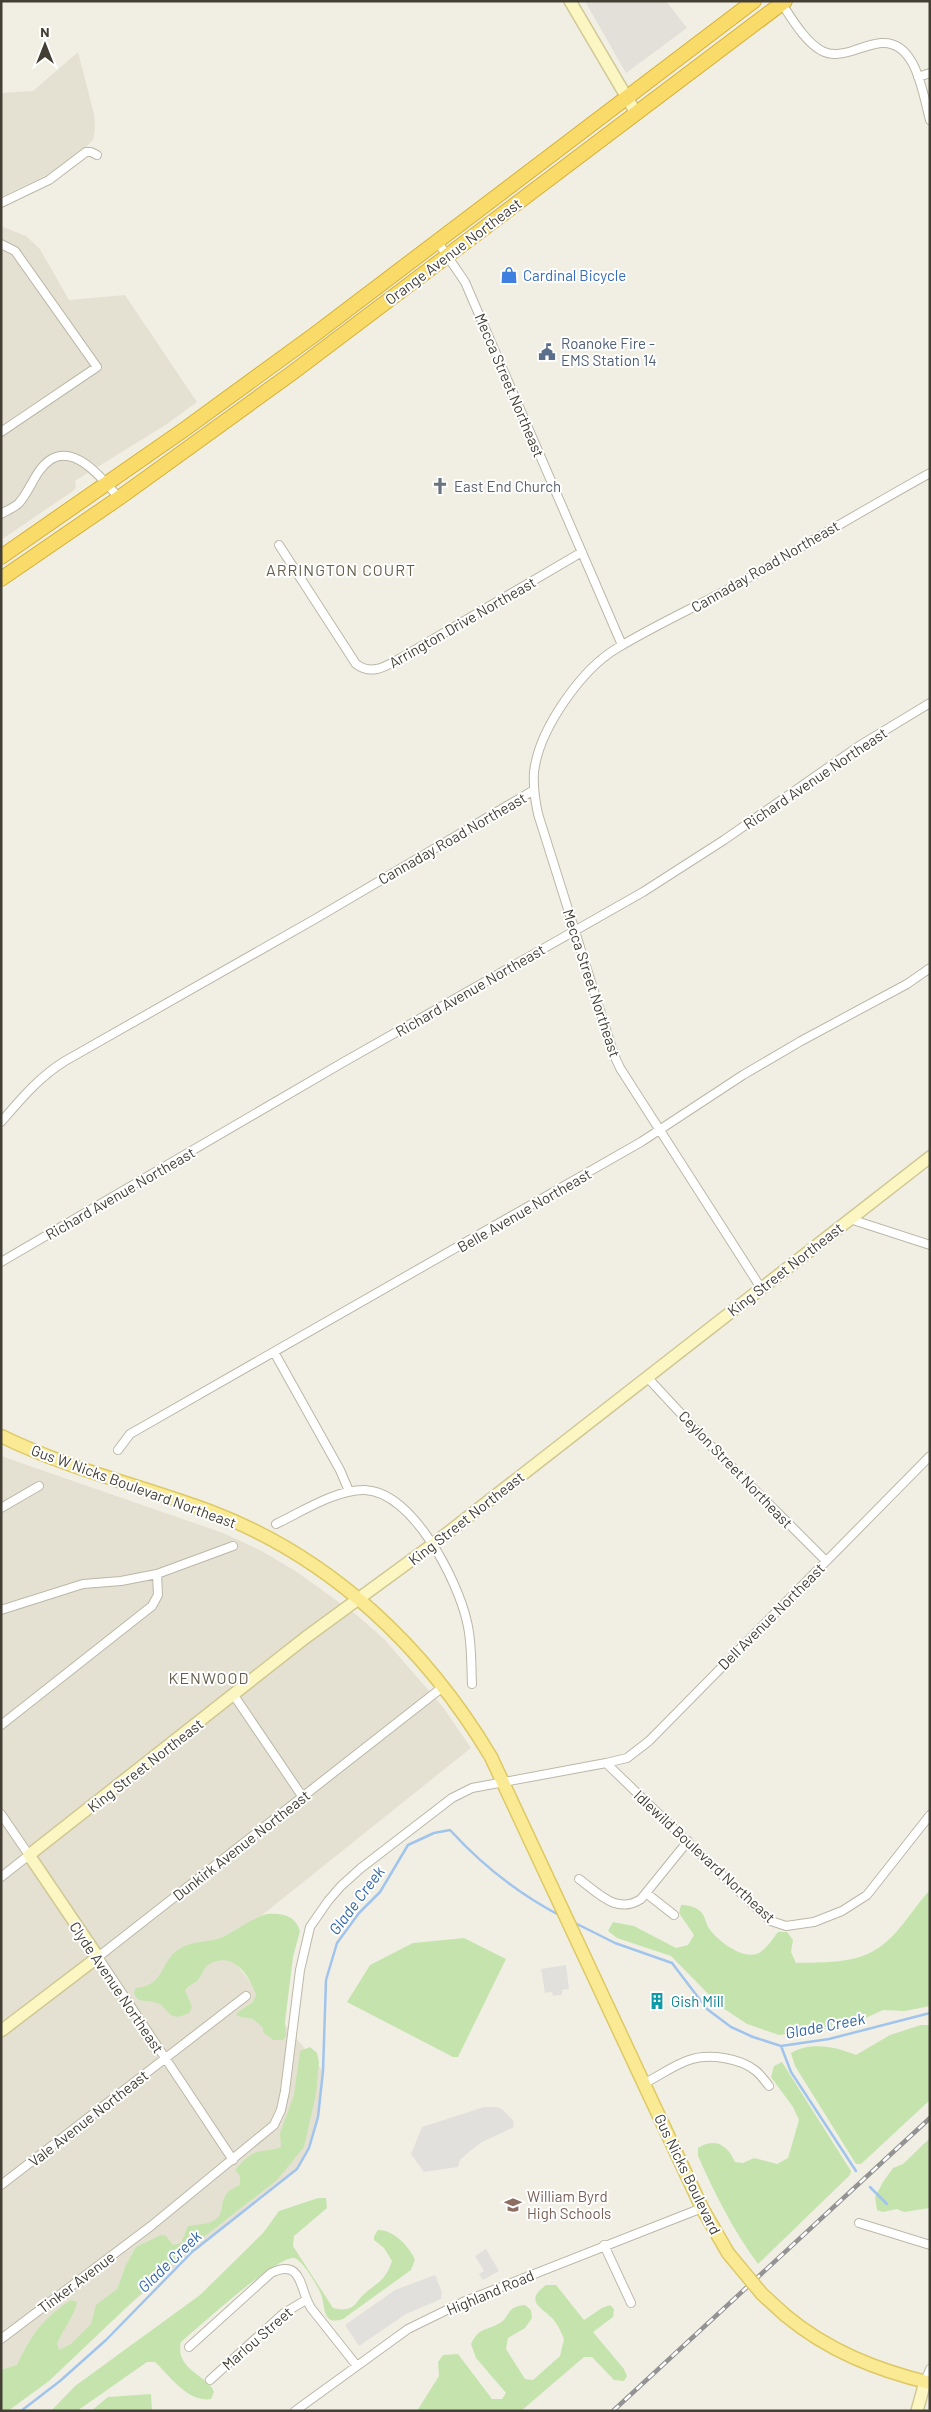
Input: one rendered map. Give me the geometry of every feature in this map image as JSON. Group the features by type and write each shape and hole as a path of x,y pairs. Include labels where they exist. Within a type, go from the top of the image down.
{"highway":[{"name":"Orange Avenue Northeast","path":"1,557 290,353 754,1"},
{"name":"Orange Avenue Northeast","path":"1,578 119,498 292,373 782,2"}],"main road":[{"name":"Gus W Nicks Boulevard Northeast","path":"1,1436 46,1455 189,1504 234,1522 292,1552 321,1570 358,1599 400,1636 444,1686 473,1726 503,1781 547,1876"},
{"name":"Gus Nicks Boulevard","path":"547,1876 702,2208 728,2253 762,2294 785,2315 816,2338 863,2363 927,2382"}],"street":[{"path":"570,1 636,113"},
{"path":"782,2 808,39 823,51 836,55 880,43 888,43 902,49 908,55 918,77 930,120"},
{"path":"918,77 930,73"},
{"path":"1,203 48,180 86,152 97,155"},
{"name":"Mecca Street Northeast","path":"437,241 465,282 622,645"},
{"path":"1,244 14,251 97,367 1,432"},
{"path":"1,514 17,504 50,460 61,457 80,460 119,498"},
{"name":"Cannaday Road Northeast","path":"1,1122 27,1091 55,1067 315,920 534,790 537,759 551,724 590,670 622,645 741,582 930,472"},
{"name":"Arrington Drive Northeast","path":"279,545 356,664 361,668 374,670 381,668 582,552"},
{"name":"Richard Avenue Northeast","path":"1,1262 684,867 858,746 930,703"},
{"name":"Mecca Street Northeast","path":"534,790 538,814 614,1055 761,1288"},
{"name":"Belle Avenue Northeast","path":"118,1450 130,1434 660,1130 743,1075 801,1041 907,984 930,968"},
{"name":"King Street Northeast","path":"1,1878 233,1694 432,1544 930,1157"},
{"path":"850,1219 930,1245"},
{"path":"274,1352 340,1470 349,1492"},
{"name":"Ceylon Street Northeast","path":"647,1377 710,1445 826,1561"},
{"name":"Dell Avenue Northeast","path":"606,1763 627,1758 638,1751 930,1456"},
{"path":"1,1508 39,1486"},
{"path":"276,1524 349,1492 373,1491 390,1498 406,1510 432,1544 451,1576 464,1608 470,1643 472,1684"},
{"path":"1,1610 83,1584 157,1574 233,1546"},
{"path":"1,1725 152,1606 157,1598 157,1574"},
{"name":"Dunkirk Avenue Northeast","path":"1,2031 444,1686"},
{"path":"233,1694 302,1796"},
{"path":"503,1781 606,1763"},
{"name":"Idlewild Boulevard Northeast","path":"606,1763 771,1921 786,1926 799,1925 842,1911 867,1895 930,1814"},
{"name":"Tinker Avenue","path":"1,2339 152,2226 274,2124 281,2110 304,1952 310,1927 318,1915 341,1886 361,1868 452,1798 472,1788 503,1781"},
{"name":"Clyde Avenue Northeast","path":"1,1814 233,2160"},
{"path":"579,1879 620,1906 634,1904 646,1893 688,1841"},
{"path":"646,1893 674,1915"},
{"name":"Vale Avenue Northeast","path":"1,2185 246,1996"},
{"path":"645,2083 688,2060 702,2056 721,2057 747,2066 755,2070 769,2086"},
{"name":"Highland Road","path":"295,2411 408,2329 430,2318 463,2302 702,2208"},
{"path":"859,2223 930,2245"},
{"path":"604,2245 631,2303"},
{"path":"189,2347 271,2272 288,2268 301,2279 306,2300 357,2366"},
{"name":"Marlou Street","path":"210,2380 284,2313 306,2300"},
{"path":"917,2411 930,2368"}],"shaded area":[{"path":"585,1 666,1 687,28 626,73"},
{"path":"78,52 94,114 95,129 93,140 84,149 51,173 1,197 1,93 33,91"},
{"path":"1,226 26,236 40,249 69,300 125,295 197,402 167,424 75,481 76,488 73,491 1,540"},
{"path":"1,1456 223,1533 260,1550 297,1572 358,1616 384,1639 443,1707 471,1748 222,1947 323,2071 318,2117 309,2148 297,2169 216,2233 1,2411"},
{"path":"566,1965 569,1989 562,1990 562,1995 553,1996 552,1992 545,1993 541,1969"},
{"path":"484,2107 498,2107 503,2110 513,2120 514,2127 482,2142 460,2160 458,2167 424,2172 411,2154 422,2127"},
{"path":"486,2249 499,2271 483,2280 479,2274 484,2271 475,2256"},
{"path":"435,2275 442,2292 441,2299 406,2314 359,2346 345,2325 395,2290"}],"green space":[{"path":"930,1890 930,2006 905,2011 883,2010 857,2022 816,2031 779,2035 747,2024 720,2006 671,1956 617,1938 608,1931 613,1922 634,1926 676,1948 688,1945 694,1935 679,1913 681,1905 687,1905 702,1913 708,1927 718,1939 741,1953 757,1954 765,1948 778,1932 787,1932 793,1940 791,1952 796,1963 847,1960 866,1955 891,1938"},
{"path":"267,1914 278,1914 291,1918 295,1921 300,1931 293,1957 285,2022 286,2036 283,2040 273,2040 263,2032 263,2028 253,2019 237,2016 237,2013 253,2002 256,1995 244,1972 232,1962 225,1960 217,1961 206,1966 197,1981 185,1990 192,2007 189,2013 177,2017 173,2016 159,2004 137,1999 135,1996 136,1988 146,1986 158,1978 168,1960 179,1949 190,1944 223,1937 250,1921"},
{"path":"464,1938 506,1959 458,2057 453,2057 347,2002 370,1965 413,1943"},
{"path":"921,2025 930,2025 930,2100 861,2164 856,2164 795,2066 791,2053 807,2047 824,2046 856,2055 890,2035"},
{"path":"310,2047 317,2053 319,2062 316,2094 304,2147 277,2180 187,2250 49,2381 8,2411 1,2411 1,2370 17,2365 33,2336 52,2314 71,2300 77,2302 74,2312 57,2344 59,2350 71,2344 91,2324 96,2305 117,2289 126,2265 136,2247 161,2235 166,2236 173,2245 181,2243 188,2226 209,2223 217,2219 226,2194 240,2185 240,2176 235,2170 237,2167 254,2153 281,2147 280,2133 294,2095 300,2051"},
{"path":"782,2062 851,2171 850,2175 758,2264 740,2238 718,2198 698,2156 698,2148 710,2143 720,2144 729,2151 735,2162 743,2163 754,2158 777,2164 788,2158 799,2120 793,2107 771,2077 774,2066"},
{"path":"930,2138 930,2208 904,2212 897,2209 883,2212 877,2210 875,2197 893,2168 903,2164"},
{"path":"318,2198 326,2198 327,2208 294,2236 293,2246 333,2308 344,2309 353,2306 386,2274 392,2261 384,2248 374,2240 378,2230 389,2232 405,2245 415,2260 411,2270 343,2319 337,2321 326,2316 321,2293 301,2263 294,2258 285,2260 255,2280 181,2342 180,2352 183,2359 193,2372 211,2386 214,2392 211,2399 195,2397 180,2387 155,2362 147,2362 77,2411 51,2411 75,2386 200,2295 263,2233 279,2211"},
{"path":"546,2285 556,2285 584,2320 610,2305 614,2309 613,2317 593,2332 624,2369 627,2376 624,2381 614,2380 592,2357 584,2357 521,2411 417,2411 439,2376 438,2362 443,2355 458,2354 492,2399 502,2399 506,2393 476,2358 471,2344 480,2332 500,2323 511,2310 519,2306 525,2305 531,2310 532,2318 525,2328 508,2338 506,2349 525,2379 533,2380 560,2356 563,2336 554,2320 539,2307 535,2300 536,2295"},
{"path":"151,2394 152,2411 91,2411 108,2397"}],"waterway":[{"name":"Glade Creek","path":"21,2411 60,2381 106,2340 192,2252 297,2169 309,2148 318,2117 323,2071 326,1980 337,1943 359,1913 380,1892 408,1845 434,1833 450,1830 475,1855 514,1888 559,1915"},
{"name":"Glade Creek","path":"573,1922 615,1943 672,1963 707,2009 731,2027 753,2037 781,2046 829,2039 930,2013"},
{"path":"781,2046 791,2072 856,2171"},
{"path":"870,2187 887,2204"}],"railway":[{"path":"613,2411 930,2118"}],"place":[{"name":"Cardinal Bicycle","path":"509,275"},
{"name":"Roanoke Fire - EMS Station 14","path":"547,352"},
{"name":"East End Church","path":"440,486"},
{"name":"Gish Mill","path":"657,2001"},
{"name":"William Byrd High Schools","path":"513,2205"}],"district":[{"name":"ARRINGTON COURT","path":"341,569"},
{"name":"KENWOOD","path":"209,1677"}]}
